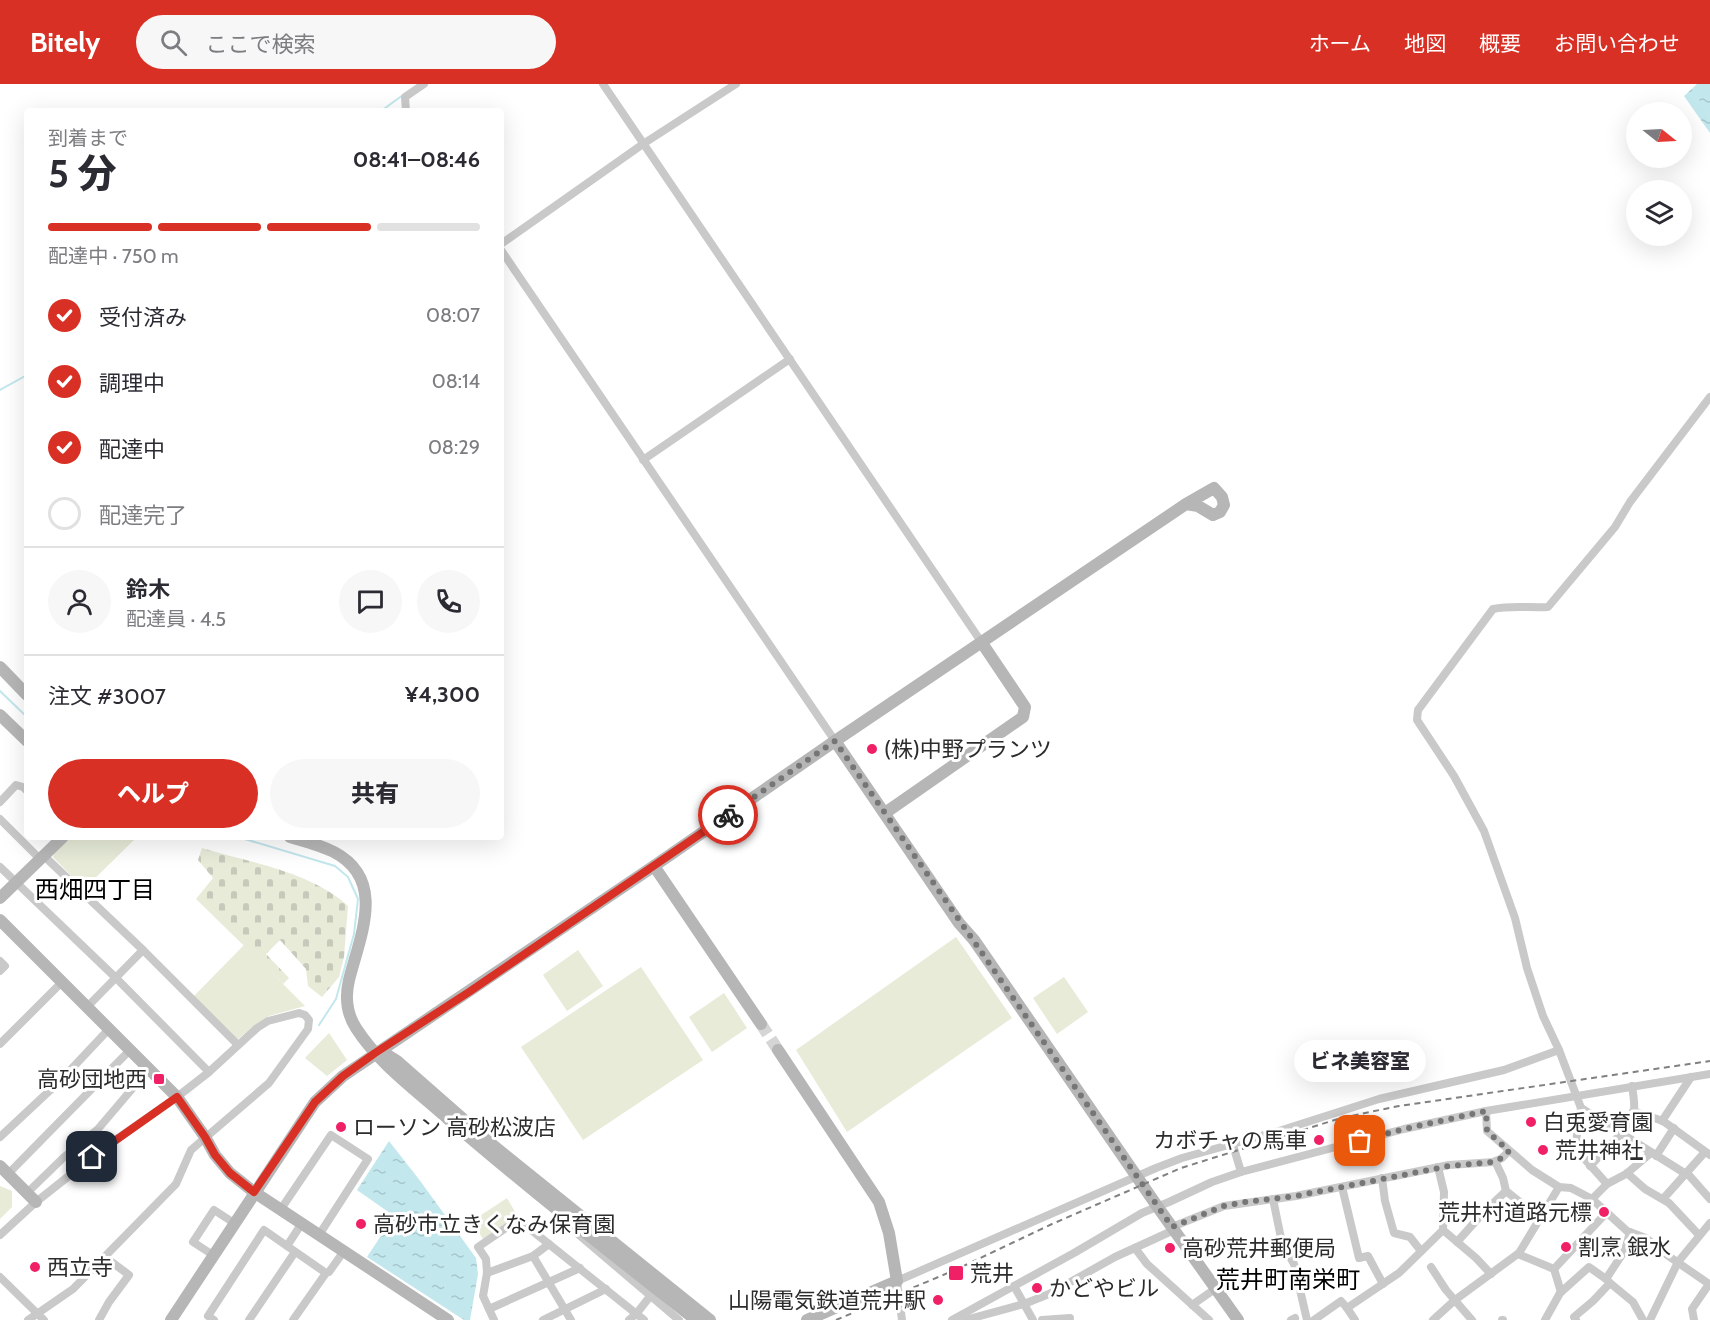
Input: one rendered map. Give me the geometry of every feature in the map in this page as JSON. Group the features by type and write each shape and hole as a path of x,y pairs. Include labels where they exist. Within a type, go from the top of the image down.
{"street":[{"path":"406,108 405,97 424,84"},
{"path":"603,84 1025,707 1023,717 885,813"},
{"path":"504,242 644,144 736,84"},
{"path":"504,254 959,923 974,940 1238,1320"},
{"path":"643,460 790,359"},
{"path":"1607,1184 1575,1148 1581,1108 1559,1050 1543,1016 1527,968 1515,918 1484,831 1462,791 1417,720 1418,710 1493,609 1506,606 1526,609 1548,607 1615,527 1630,502 1710,397"},
{"path":"171,1320 315,1102 343,1076 1186,504 1214,488 1222,497 1224,505 1220,512 1213,515 1198,506 1186,504"},
{"path":"0,667 24,692"},
{"path":"0,715 24,738"},
{"path":"0,802 16,785 24,789"},
{"path":"0,819 143,950 238,1046"},
{"path":"0,898 60,840"},
{"path":"299,840 333,851 344,858 359,874 364,884 366,915 346,991 350,1017 375,1053 490,1155 636,1267 710,1320"},
{"path":"654,866 761,1024"},
{"path":"0,867 116,978 209,1072"},
{"path":"0,920 177,1097 213,1152 230,1173 254,1192 448,1320"},
{"path":"87,1007 143,950"},
{"path":"0,961 5,966 0,971"},
{"path":"0,1044 62,982"},
{"path":"28,1320 41,1317 73,1289 176,1184 191,1150 269,1083 308,1029 309,1020 299,1013 268,1021 177,1097 108,1145 61,1182 32,1197"},
{"path":"0,1137 61,1080 109,1029"},
{"path":"32,1197 4,1170 130,1050"},
{"path":"778,1050 879,1202 889,1233 902,1320"},
{"path":"807,1320 1182,1158 1233,1145 1379,1099 1504,1070 1559,1050"},
{"path":"375,1053 386,1054 397,1061 696,1320"},
{"path":"0,1235 63,1158 98,1130 149,1069"},
{"path":"952,1320 1142,1213 1212,1182 1241,1172 1404,1129 1486,1111 1710,1074"},
{"path":"1662,1121 1691,1077"},
{"path":"1590,1166 1621,1133 1633,1112 1632,1086"},
{"path":"1581,1108 1686,1174 1710,1199"},
{"path":"1486,1111 1487,1131 1532,1170 1559,1186 1571,1188 1592,1199 1630,1232 1646,1238 1709,1284 1692,1309 1694,1320"},
{"path":"1633,1112 1662,1121 1708,1154 1663,1199"},
{"path":"1592,1199 1607,1184 1654,1154 1674,1128"},
{"path":"281,1209 331,1135 368,1159 319,1235"},
{"path":"1233,1145 1241,1172"},
{"path":"965,1320 1024,1304 1056,1290 1173,1228 1224,1206 1273,1200 1438,1167 1495,1161 1509,1151"},
{"path":"490,1155 502,1171 679,1320"},
{"path":"1495,1161 1506,1191 1540,1218"},
{"path":"1347,1308 1399,1273 1443,1230 1444,1192 1438,1167"},
{"path":"51,1172 61,1182"},
{"path":"1627,1173 1645,1189 1663,1199 1699,1235"},
{"path":"1382,1178 1385,1201 1394,1233 1410,1237 1421,1251"},
{"path":"1433,1320 1455,1300 1518,1254 1559,1186"},
{"path":"1342,1187 1359,1258 1368,1256 1383,1284"},
{"path":"1457,1242 1506,1191"},
{"path":"1273,1200 1282,1243 1292,1258 1307,1320"},
{"path":"213,1255 193,1242 214,1210 234,1223"},
{"path":"1554,1269 1607,1212"},
{"path":"494,1320 483,1296 487,1273 486,1258 478,1247 513,1223 520,1221 644,1320"},
{"path":"249,1320 291,1249 302,1223"},
{"path":"1650,1320 1678,1262 1710,1223"},
{"path":"214,1320 208,1316 264,1230 326,1273"},
{"path":"1443,1230 1491,1274"},
{"path":"1576,1320 1574,1317 1593,1301 1608,1281 1625,1250 1630,1232"},
{"path":"487,1273 533,1256 549,1244"},
{"path":"1135,1248 1147,1264 1209,1320"},
{"path":"293,1320 344,1251"},
{"path":"1292,1258 1301,1254"},
{"path":"1518,1254 1554,1269 1562,1292"},
{"path":"533,1256 571,1320"},
{"path":"99,1320 129,1275 105,1257"},
{"path":"1431,1267 1446,1290 1472,1320"},
{"path":"1545,1320 1562,1292 1589,1267 1633,1302 1643,1320"},
{"path":"489,1309 580,1268"},
{"path":"0,1277 41,1317"},
{"path":"1014,1286 1033,1320"},
{"path":"543,1320 606,1289"},
{"path":"1192,1305 1215,1289"},
{"path":"629,1320 651,1295"},
{"path":"1314,1320 1341,1301 1355,1320"},
{"path":"1042,1320 1070,1318"}],"green space":[{"path":"68,840 134,840 84,889 53,857"},
{"path":"202,848 298,876 333,894 348,906 344,957 339,977 322,997 308,986 306,969 280,940 266,954 289,978 283,984 196,899 213,878 198,860"},
{"path":"956,937 1012,1018 847,1132 796,1050"},
{"path":"244,945 305,1006 269,1016 237,1040 193,997"},
{"path":"578,950 603,986 567,1011 543,975"},
{"path":"641,967 703,1060 583,1140 521,1047"},
{"path":"1064,977 1088,1012 1057,1034 1033,998"},
{"path":"724,993 747,1028 712,1052 689,1017"},
{"path":"329,1033 347,1060 327,1076 305,1058"},
{"path":"0,1186 12,1191 12,1207 0,1219"},
{"path":"507,1198 518,1217 483,1239 472,1221"}],"water":[{"path":"1697,84 1710,84 1710,133 1692,107 1692,102 1688,102 1684,96"},
{"path":"389,1141 476,1258 478,1274 470,1320 464,1320 367,1257 394,1216 357,1190"}],"waterway":[{"path":"385,108 403,95"},
{"path":"0,390 24,377"},
{"path":"0,691 24,714"},
{"path":"248,840 335,866 348,877 358,899 354,934 336,999 319,1025"}],"tunnel":[{"path":"761,1024 778,1050"}],"railway":[{"path":"836,1320 955,1270 1052,1224 1181,1168 1341,1118 1399,1106 1710,1061"}],"way so far":[{"path":"728,815 835,741 959,923 974,940 1172,1227 1224,1206 1296,1196 1405,1173 1462,1164 1494,1162 1509,1151 1487,1131 1486,1111 1360,1141"}],"place":[{"name":"(株)中野プランツ","path":"872,749"},
{"name":"高砂団地西","path":"159,1079"},
{"name":"白兎愛育園","path":"1531,1122"},
{"name":"ローソン 高砂松波店","path":"341,1127"},
{"name":"カボチャの馬車","path":"1319,1140"},
{"name":"ビネ美容室","path":"1360,1141"},
{"name":"荒井神社","path":"1543,1150"},
{"name":"荒井村道路元標","path":"1604,1212"},
{"name":"高砂市立きくなみ保育園","path":"361,1224"},
{"name":"割烹 銀水","path":"1566,1247"},
{"name":"高砂荒井郵便局","path":"1170,1248"},
{"name":"西立寺","path":"35,1267"},
{"name":"荒井","path":"956,1273"},
{"name":"かどやビル","path":"1037,1288"},
{"name":"山陽電気鉄道荒井駅","path":"938,1300"}],"district":[{"name":"西畑四丁目","path":"95,889"},
{"name":"荒井町南栄町","path":"1288,1279"}],"route":[{"path":"92,1157 177,1097 215,1155 230,1173 254,1192 315,1102 343,1076 728,815"}]}
